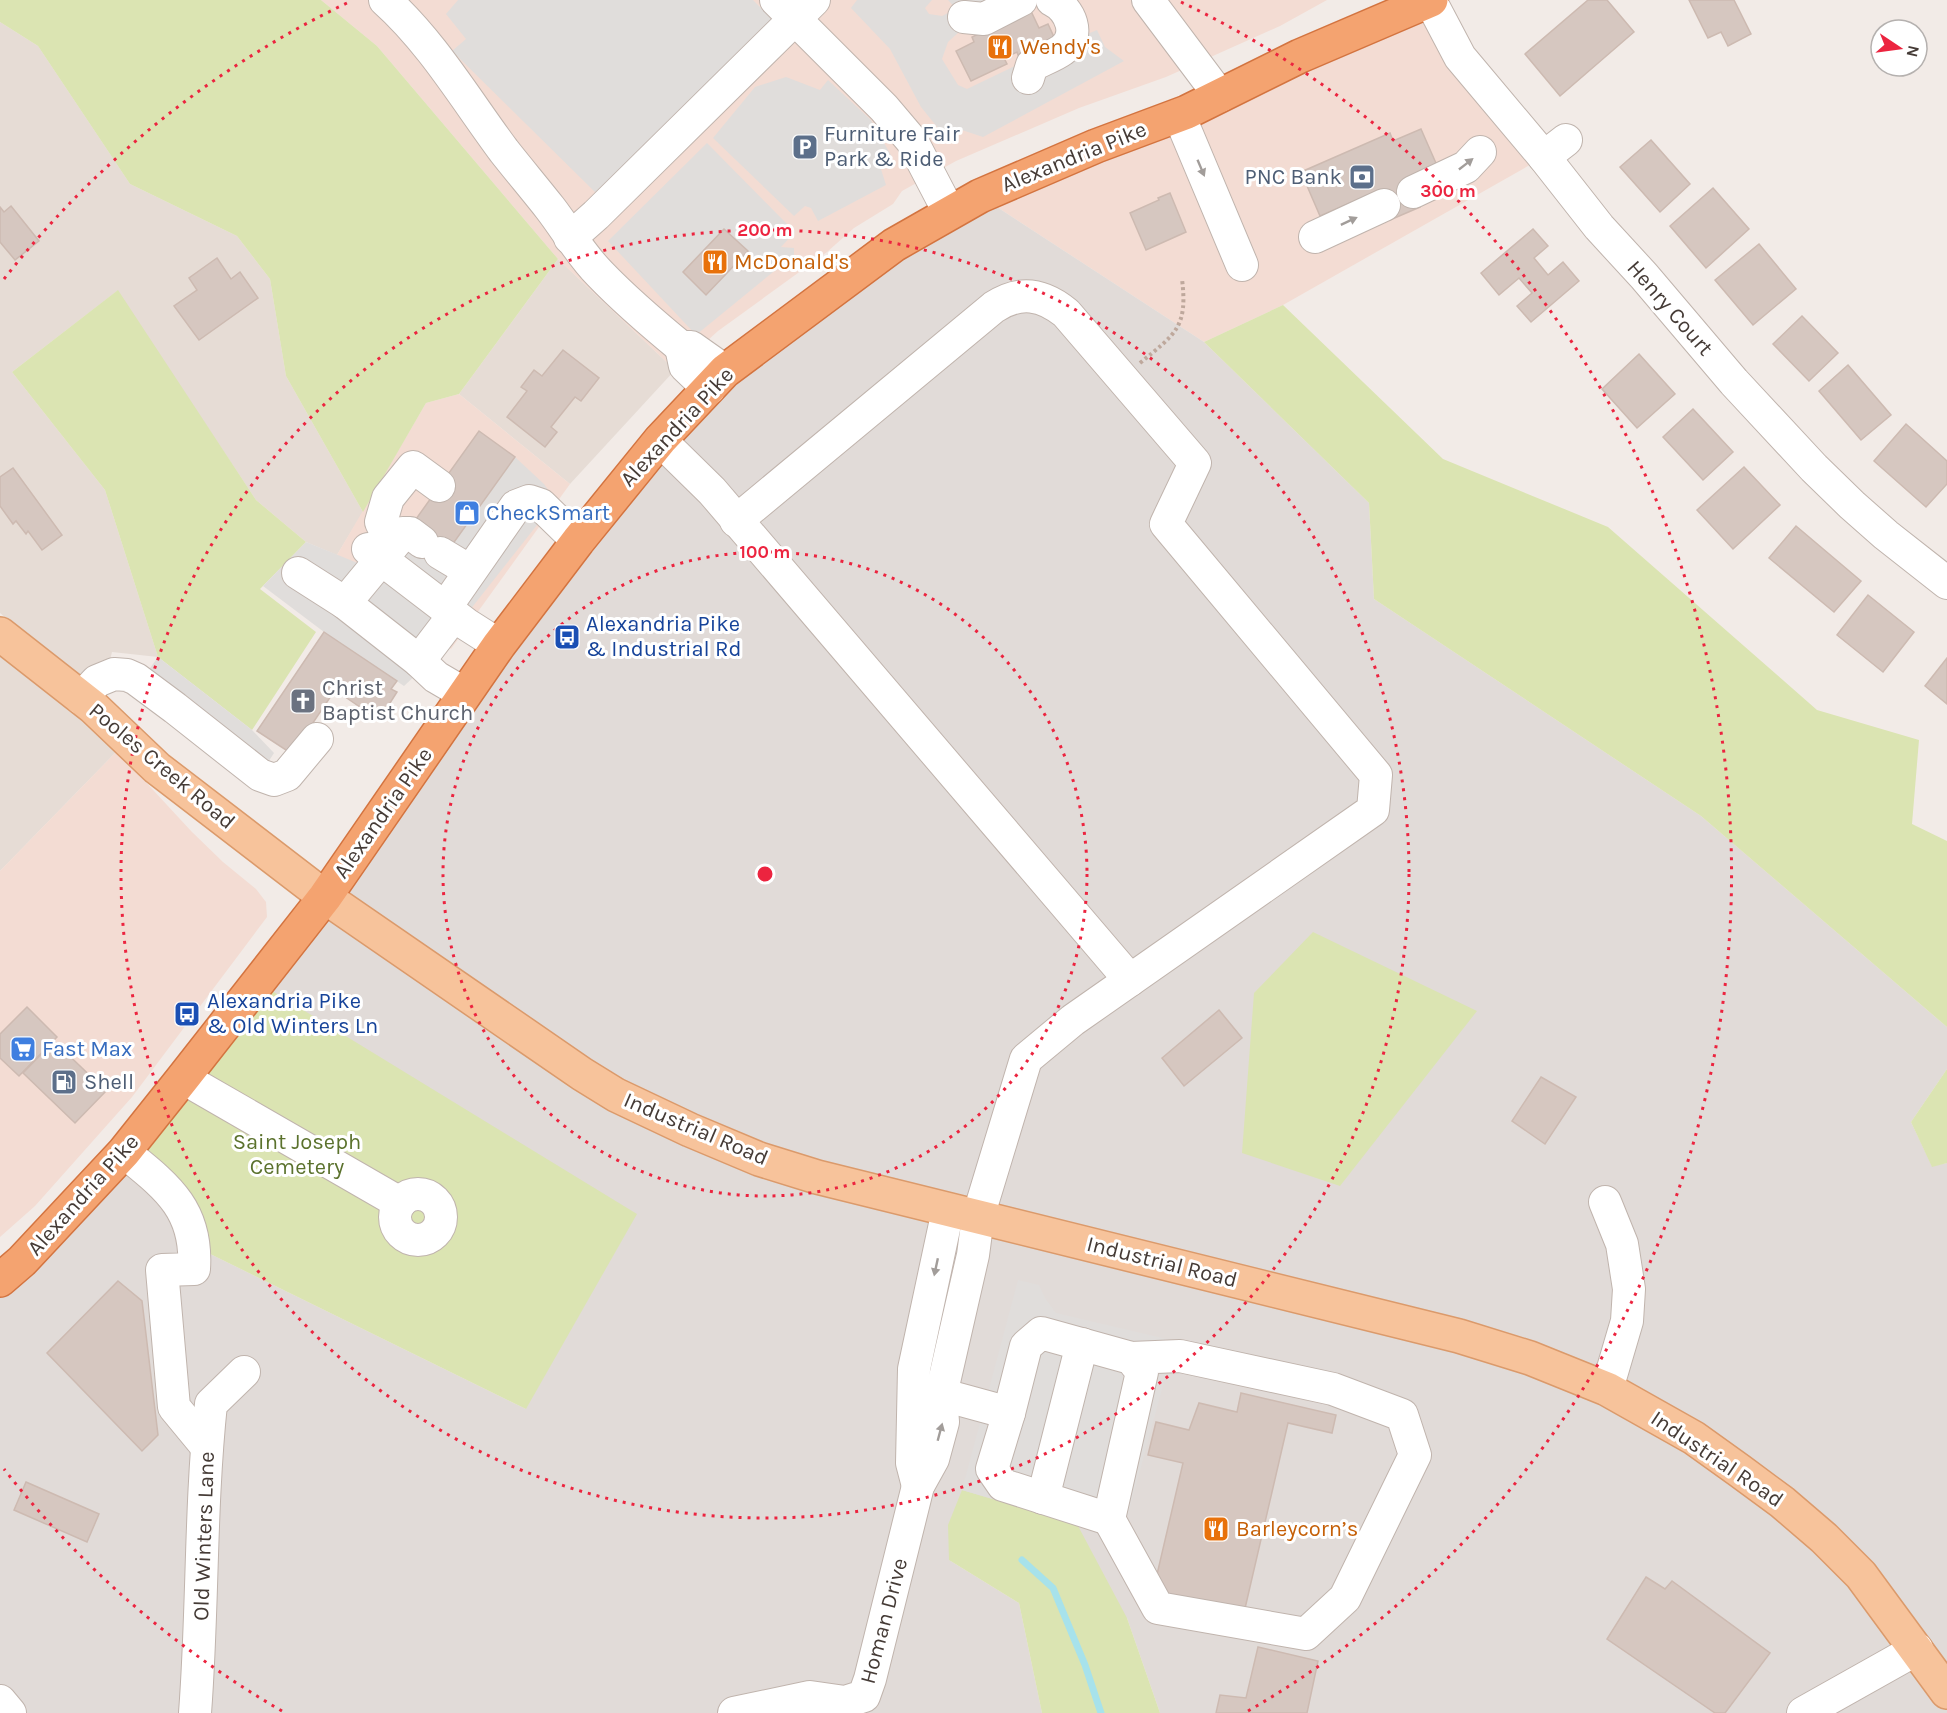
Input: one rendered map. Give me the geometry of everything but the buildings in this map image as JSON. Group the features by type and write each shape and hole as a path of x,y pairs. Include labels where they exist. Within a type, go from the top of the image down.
{"highway":[{"name":"Alexandria Pike","path":"0,1280 22,1261 124,1152 183,1078 325,897 499,645 578,541 660,440 717,380 894,245 980,195 1096,146 1179,115 1397,6 1430,0"}],"main road":[{"name":"Pooles Creek Road","path":"0,634 81,698 157,768 325,897"},
{"name":"Industrial Road","path":"325,897 616,1095 648,1112 759,1159 818,1177 963,1214 1459,1336 1541,1363 1607,1389 1694,1438 1782,1502 1824,1538 1861,1575 1947,1692"}],"street":[{"path":"964,18 984,19 1020,0"},
{"path":"1028,78 1032,65 1064,50 1072,38 1072,22 1065,9 1052,0"},
{"path":"1148,0 1220,96"},
{"name":"Henry Court","path":"1430,0 1460,57 1555,148 1599,227 1734,382 1798,452 1852,506 1947,584"},
{"path":"403,6 570,238 599,273 681,347 691,347 717,380"},
{"path":"570,238 603,208 795,6 912,141 949,212"},
{"path":"1179,115 1242,265"},
{"path":"1413,192 1466,167 1480,152"},
{"path":"1315,237 1384,205"},
{"name":"Homan Drive","path":"734,1713 810,1697 845,1702 864,1696 918,1486 912,1463 928,1391 914,1369 963,1214 1026,1059 1073,1020 1374,810 1376,776 1166,524 1195,463 1066,313 1046,300 1033,297 1008,298 994,307 736,521"},
{"path":"660,440 694,471 1130,980"},
{"path":"439,486 413,467 388,498 381,522 449,612 499,645"},
{"path":"419,662 470,571 516,506 529,501 541,505 578,541"},
{"path":"401,550 470,571"},
{"path":"345,603 401,550"},
{"path":"298,573 345,603 436,677 465,694"},
{"path":"81,698 97,681 114,674 127,675 136,679 175,708 260,775 274,780 287,775 318,739"},
{"path":"183,1078 400,1203"},
{"path":"124,1152 163,1183 177,1199 187,1219 195,1255 194,1269 162,1270 174,1407 207,1447"},
{"path":"1605,1202 1622,1244 1629,1289 1627,1321 1607,1389"},
{"path":"1109,1519 1003,1485 992,1468 1026,1346 1041,1333 1131,1358 1180,1356 1333,1389 1402,1415 1416,1455 1345,1598 1306,1634 1158,1608 1109,1519 1142,1372 1131,1358"},
{"path":"1043,1498 1082,1344"},
{"name":"Old Winters Lane","path":"195,1713 200,1658 207,1447 211,1404 244,1372"},
{"path":"928,1391 1009,1413"},
{"path":"1803,1713 1917,1649"},
{"path":"0,1701 10,1713"}],"path":[{"path":"1157,349 1173,336 1180,324 1184,299 1182,279"}],"shaded area":[{"path":"321,0 1327,0 1280,26 1166,77 1079,108 956,161 902,191 893,204 854,228 827,252 718,331 675,370 558,259 377,46"},
{"path":"458,0 753,0 772,19 598,195 452,51 466,39 446,14"},
{"path":"857,0 932,0 925,8 929,14 942,16 956,9 948,0 1006,0 980,13 948,42 942,59 958,85 967,89 1044,52 1097,30 1105,47 1124,61 983,137 962,130 954,136 942,133 921,107 890,49 851,8"},
{"path":"1430,0 1544,157 1283,305 1204,342 980,196"},
{"path":"0,22 38,46 130,184 237,236 270,279 286,376 363,512 337,555 306,542 256,500 117,291 12,372 105,490 158,657 112,652 104,684 74,675 0,613"},
{"name":"Furniture Fair Park & Ride","path":"786,77 820,90 828,80 871,120 892,157 880,166 886,185 818,221 811,208 805,206 794,216 713,138 755,87"},
{"path":"707,143 795,232 781,247 794,248 794,255 696,335 608,241","holes":["724,229 747,252 706,295 683,272"]},
{"path":"980,196 1204,342 1369,503 1374,599 1701,816 1947,1027 1947,1069 1911,1122 1932,1166 1947,1163 1947,1713 1160,1713 1127,1618 949,1560 1019,1603 1042,1713 10,1713 0,1701 0,1280 124,1152 198,1248 526,1409 259,983 660,440"},
{"path":"558,259 675,370 570,484 459,394"},
{"path":"459,394 570,484 451,649 337,555 426,403"},
{"path":"515,457 544,484 556,501 434,658 404,686 324,632 263,586 306,542 360,564 395,529 436,558"},
{"path":"0,650 101,733 117,751 0,871"},
{"path":"158,657 252,730 274,753 254,784 135,689"},
{"path":"117,751 192,832 256,889 266,902 267,917 132,1097 35,1206 0,1237 0,871"},
{"path":"1018,1280 1039,1285 1056,1313 1175,1341 1122,1537 962,1490"}],"green space":[{"path":"0,0 321,0 377,46 558,259 459,394 426,403 363,512 286,376 270,279 237,236 130,184 38,46 0,22"},
{"path":"118,290 256,500 306,542 260,589 316,632 252,730 158,657 105,490 12,372"},
{"path":"1283,305 1443,459 1608,527 1817,710 1919,740 1912,824 1947,841 1947,1027 1701,816 1374,599 1369,503 1204,342"},
{"path":"1313,932 1477,1011 1340,1186 1242,1153 1254,993"},
{"name":"Saint Joseph Cemetery","path":"259,983 637,1214 526,1409 198,1248 124,1152"},
{"path":"1947,1069 1947,1163 1932,1167 1911,1122"},
{"path":"962,1490 1077,1524 1127,1618 1160,1713 1042,1713 1019,1603 949,1560 948,1525"}],"waterway":[{"path":"1022,1560 1053,1588 1085,1665 1101,1713"}],"place":[{"name":"Wendy's","path":"1000,47"},
{"name":"Furniture Fair Park & Ride","path":"805,147"},
{"name":"PNC Bank","path":"1362,177"},
{"name":"McDonald's","path":"715,262"},
{"name":"CheckSmart","path":"467,513"},
{"name":"Alexandria Pike & Industrial Rd","path":"567,637"},
{"name":"Christ Baptist Church","path":"303,701"},
{"name":"Alexandria Pike & Old Winters Ln","path":"187,1014"},
{"name":"Fast Max","path":"23,1049"},
{"name":"Shell","path":"64,1082"},
{"name":"Barleycorn’s","path":"1216,1529"}]}
